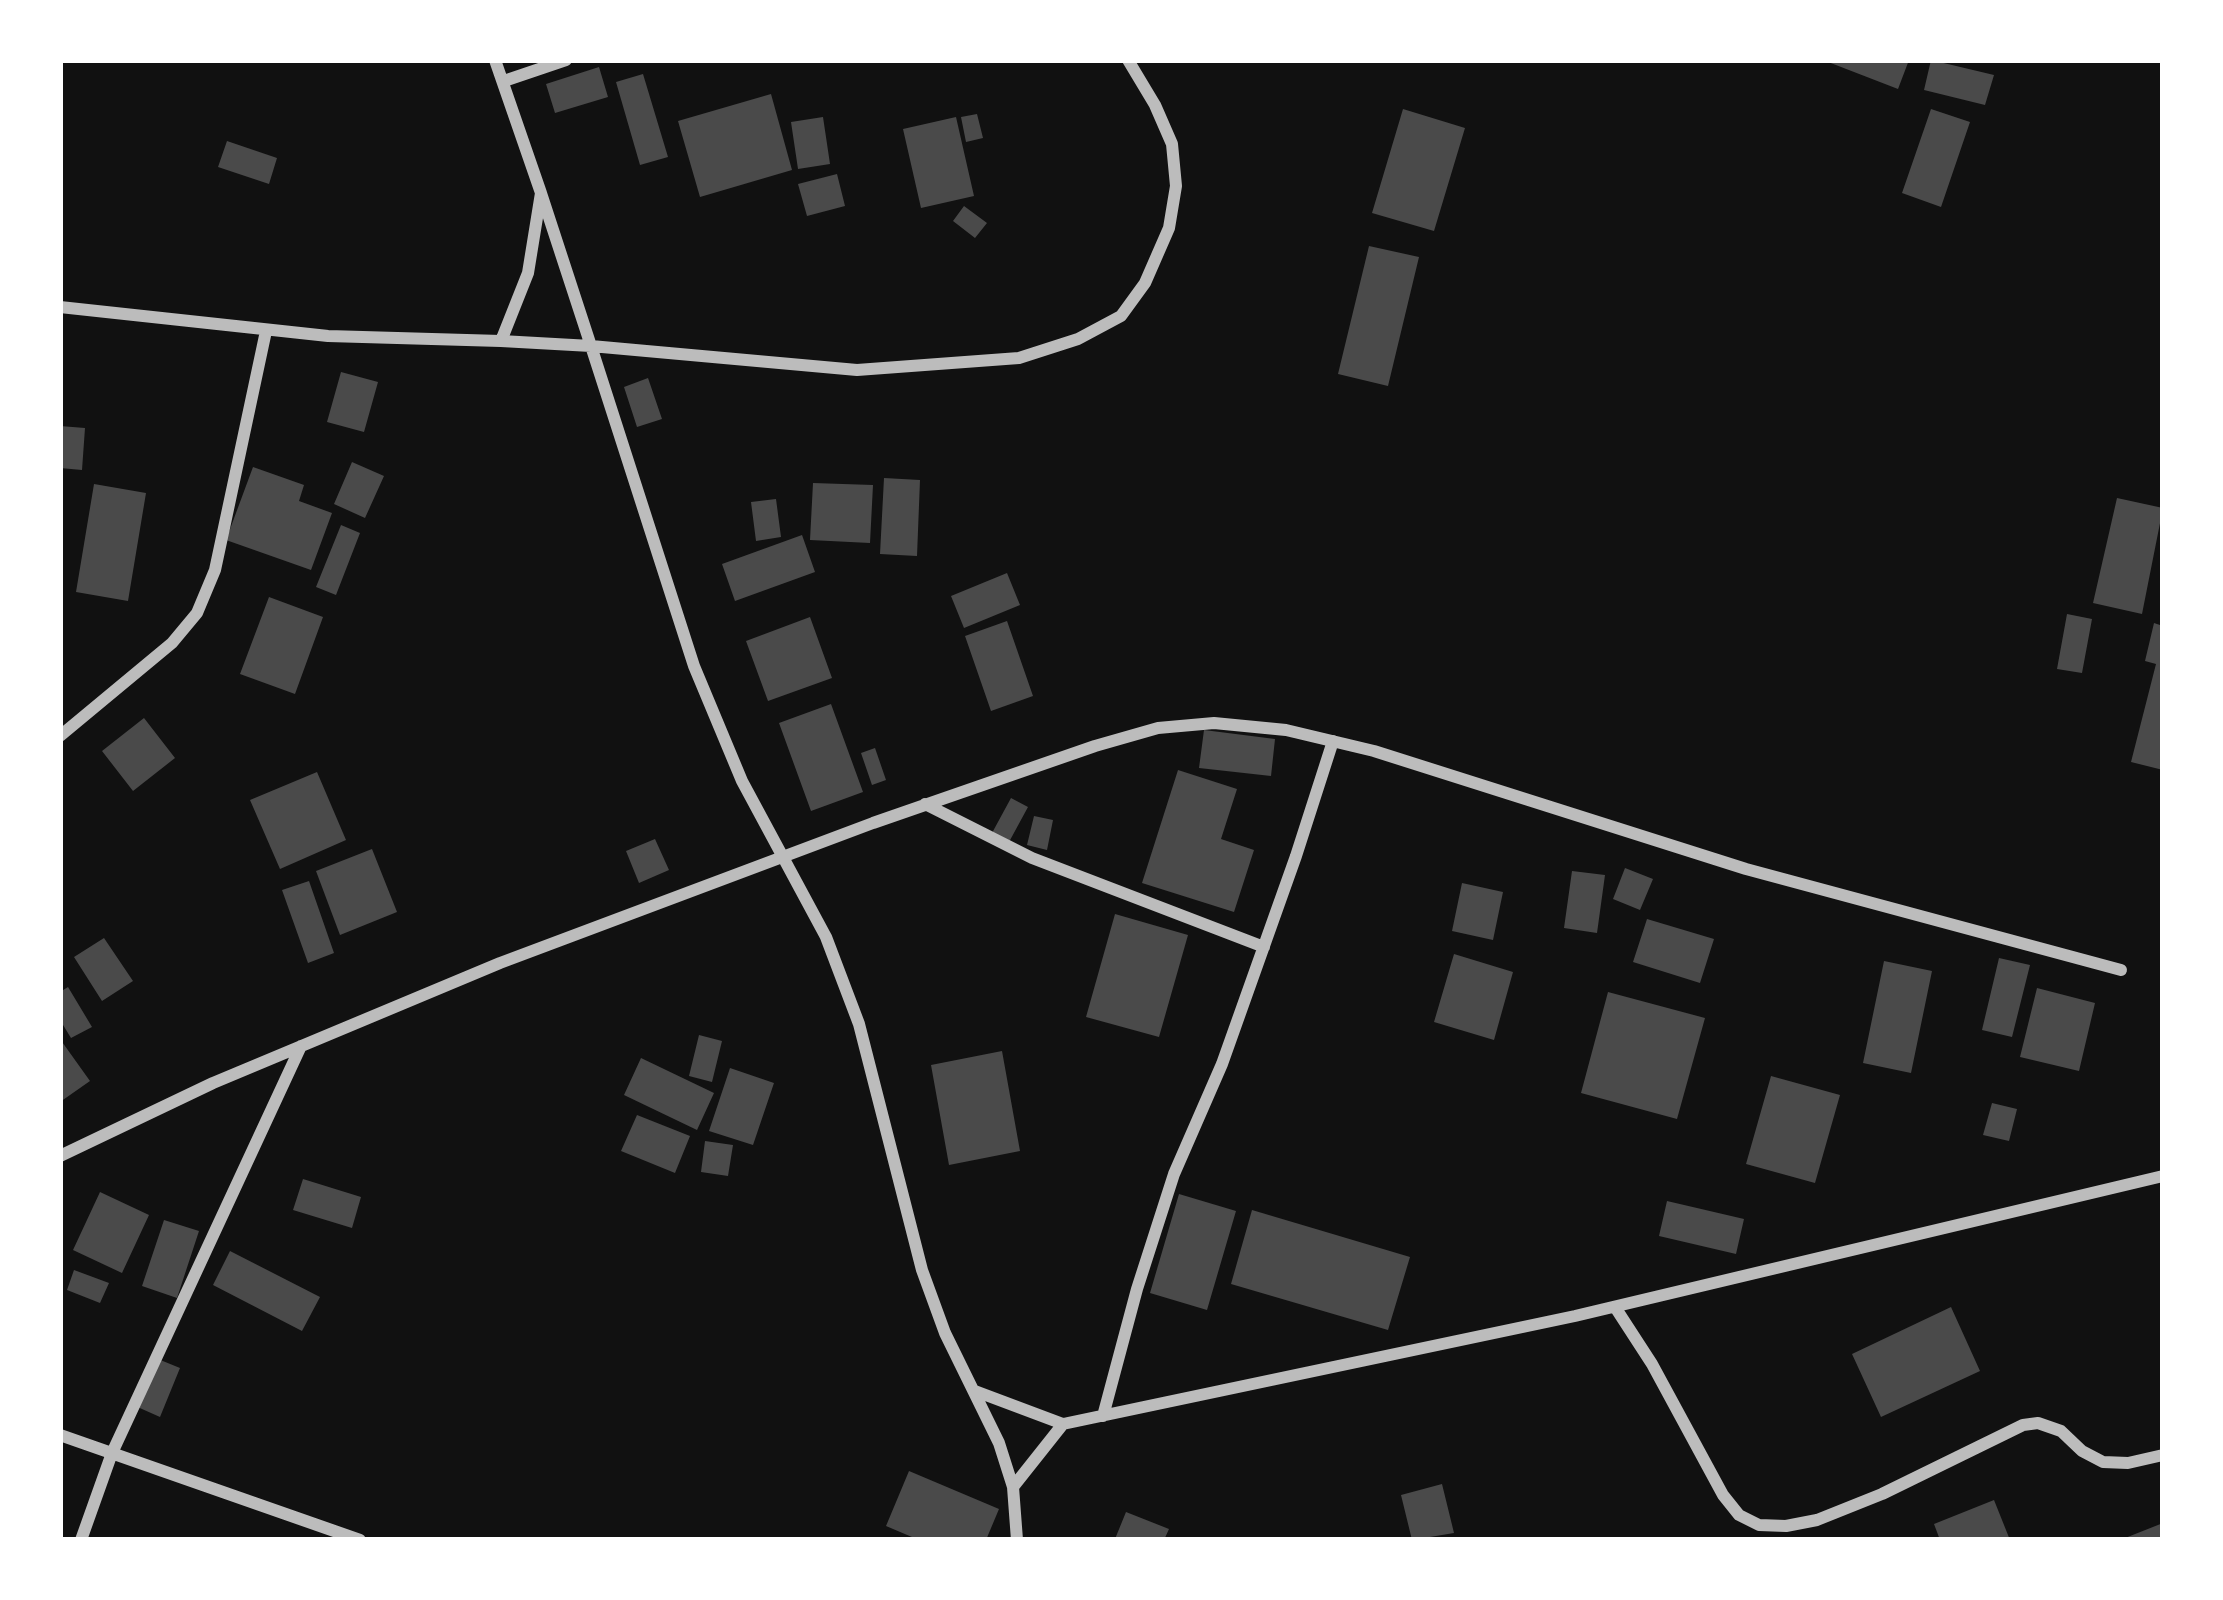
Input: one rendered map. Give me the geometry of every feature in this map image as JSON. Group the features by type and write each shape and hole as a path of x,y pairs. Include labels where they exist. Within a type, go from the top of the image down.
{"street":[{"path":"495,60 694,666 742,781 826,937 859,1024 922,1270 945,1334 999,1443 1013,1487 1017,1540"},
{"path":"504,81 566,60"},
{"path":"60,307 386,341 501,340 857,370 1019,358 1078,339 1121,316 1145,283 1168,228 1176,186 1172,144 1156,105 1128,60"},
{"path":"501,340 528,273 541,193"},
{"path":"60,736 172,643 197,613 215,570 266,331"},
{"path":"60,1156 151,1111 500,963 925,804 1158,728 1214,723 1286,730 1333,741 1746,868 2121,970"},
{"path":"1103,1416 1174,1174 1222,1064 1333,741"},
{"path":"925,804 1032,858 1264,947"},
{"path":"81,1540 112,1453 301,1046"},
{"path":"975,1391 1064,1424 1615,1306 2163,1176"},
{"path":"1615,1306 1723,1495 1739,1515 1759,1525 1817,1520 1882,1494 2023,1425 2038,1423 2061,1431 2082,1451 2104,1462 2128,1463 2163,1455"},
{"path":"1013,1487 1064,1424"},
{"path":"60,1435 360,1540"}],"building":[{"path":"1823,60 1909,60 1898,89"},
{"path":"1931,60 1994,75 1985,105 1924,90"},
{"path":"599,67 608,97 555,113 546,84"},
{"path":"643,74 668,157 640,165 616,82"},
{"path":"771,94 792,170 700,197 678,121"},
{"path":"1403,109 1465,128 1434,231 1372,213"},
{"path":"1931,109 1970,122 1941,207 1902,193"},
{"path":"977,114 983,138 966,142 961,117"},
{"path":"823,117 830,164 798,169 791,122"},
{"path":"956,117 974,196 921,208 903,129"},
{"path":"227,141 277,158 269,184 218,167"},
{"path":"837,174 845,206 807,216 798,184"},
{"path":"964,206 987,223 975,238 953,221"},
{"path":"1369,246 1419,257 1388,386 1338,374"},
{"path":"341,372 378,382 364,432 327,422"},
{"path":"648,378 662,419 637,427 624,387"},
{"path":"60,426 85,428 82,470 60,468"},
{"path":"352,462 384,476 365,518 334,504"},
{"path":"253,467 304,485 299,501 332,513 311,570 226,540"},
{"path":"884,478 920,480 917,556 880,554"},
{"path":"813,483 873,485 870,543 810,540"},
{"path":"94,484 146,493 128,601 76,592"},
{"path":"2117,498 2163,508 2142,614 2093,603"},
{"path":"776,499 781,537 756,541 751,502"},
{"path":"341,525 360,533 336,595 316,587"},
{"path":"802,535 815,572 735,601 722,564"},
{"path":"1007,573 1020,605 964,628 951,596"},
{"path":"269,597 323,617 295,694 240,674"},
{"path":"2067,614 2092,619 2082,673 2057,669"},
{"path":"810,617 832,678 768,701 746,641"},
{"path":"1007,621 1033,696 991,711 965,636"},
{"path":"2154,623 2163,626 2163,770 2131,762 2156,664 2145,661"},
{"path":"831,704 863,792 811,811 779,723"},
{"path":"144,718 175,758 133,791 102,751"},
{"path":"1204,730 1275,739 1271,776 1199,768"},
{"path":"875,748 886,780 872,785 861,753"},
{"path":"1178,770 1237,789 1221,839 1254,850 1234,912 1142,883"},
{"path":"317,772 346,840 280,869 250,800"},
{"path":"1011,798 1028,807 1009,842 992,833"},
{"path":"1034,816 1053,820 1047,850 1027,845"},
{"path":"655,839 669,870 639,883 626,851"},
{"path":"372,849 397,912 340,935 316,871"},
{"path":"1625,868 1653,879 1640,910 1613,899"},
{"path":"1572,871 1605,875 1597,933 1564,928"},
{"path":"309,881 334,953 308,963 282,890"},
{"path":"1462,883 1503,892 1493,940 1452,931"},
{"path":"1115,914 1188,935 1159,1037 1086,1017"},
{"path":"1647,919 1714,939 1700,983 1633,962"},
{"path":"104,938 133,981 102,1001 74,957"},
{"path":"1454,954 1513,972 1494,1040 1434,1022"},
{"path":"1999,958 2030,965 2012,1037 1982,1030"},
{"path":"1884,961 1932,971 1911,1073 1863,1063"},
{"path":"68,987 92,1027 71,1038 60,1020 60,992"},
{"path":"2037,988 2095,1003 2079,1071 2020,1057"},
{"path":"1608,992 1705,1018 1677,1119 1581,1093"},
{"path":"699,1035 722,1041 712,1082 689,1076"},
{"path":"60,1039 90,1081 60,1102"},
{"path":"1002,1051 1020,1151 949,1165 931,1065"},
{"path":"641,1058 714,1093 697,1130 624,1095"},
{"path":"730,1068 774,1083 753,1145 709,1131"},
{"path":"1771,1076 1840,1095 1815,1183 1746,1164"},
{"path":"1992,1103 2017,1109 2009,1141 1983,1135"},
{"path":"637,1115 690,1136 675,1173 621,1151"},
{"path":"705,1141 733,1145 728,1176 701,1172"},
{"path":"303,1179 361,1197 352,1228 293,1210"},
{"path":"100,1192 149,1215 122,1273 73,1250"},
{"path":"1179,1194 1236,1211 1207,1310 1150,1293"},
{"path":"1667,1201 1744,1219 1736,1254 1659,1236"},
{"path":"1252,1210 1410,1257 1388,1330 1231,1284"},
{"path":"164,1220 199,1231 177,1298 142,1286"},
{"path":"230,1251 320,1297 302,1331 213,1285"},
{"path":"74,1270 109,1283 100,1303 67,1290"},
{"path":"1951,1307 1980,1371 1881,1417 1852,1354"},
{"path":"153,1357 180,1368 160,1417 133,1405"},
{"path":"909,1471 999,1509 986,1540 919,1540 886,1526"},
{"path":"1442,1484 1454,1533 1412,1540 1401,1495"},
{"path":"1994,1500 2010,1540 1940,1540 1934,1524"},
{"path":"1126,1512 1169,1529 1164,1540 1115,1539"},
{"path":"2163,1523 2163,1540 2120,1540"}]}
